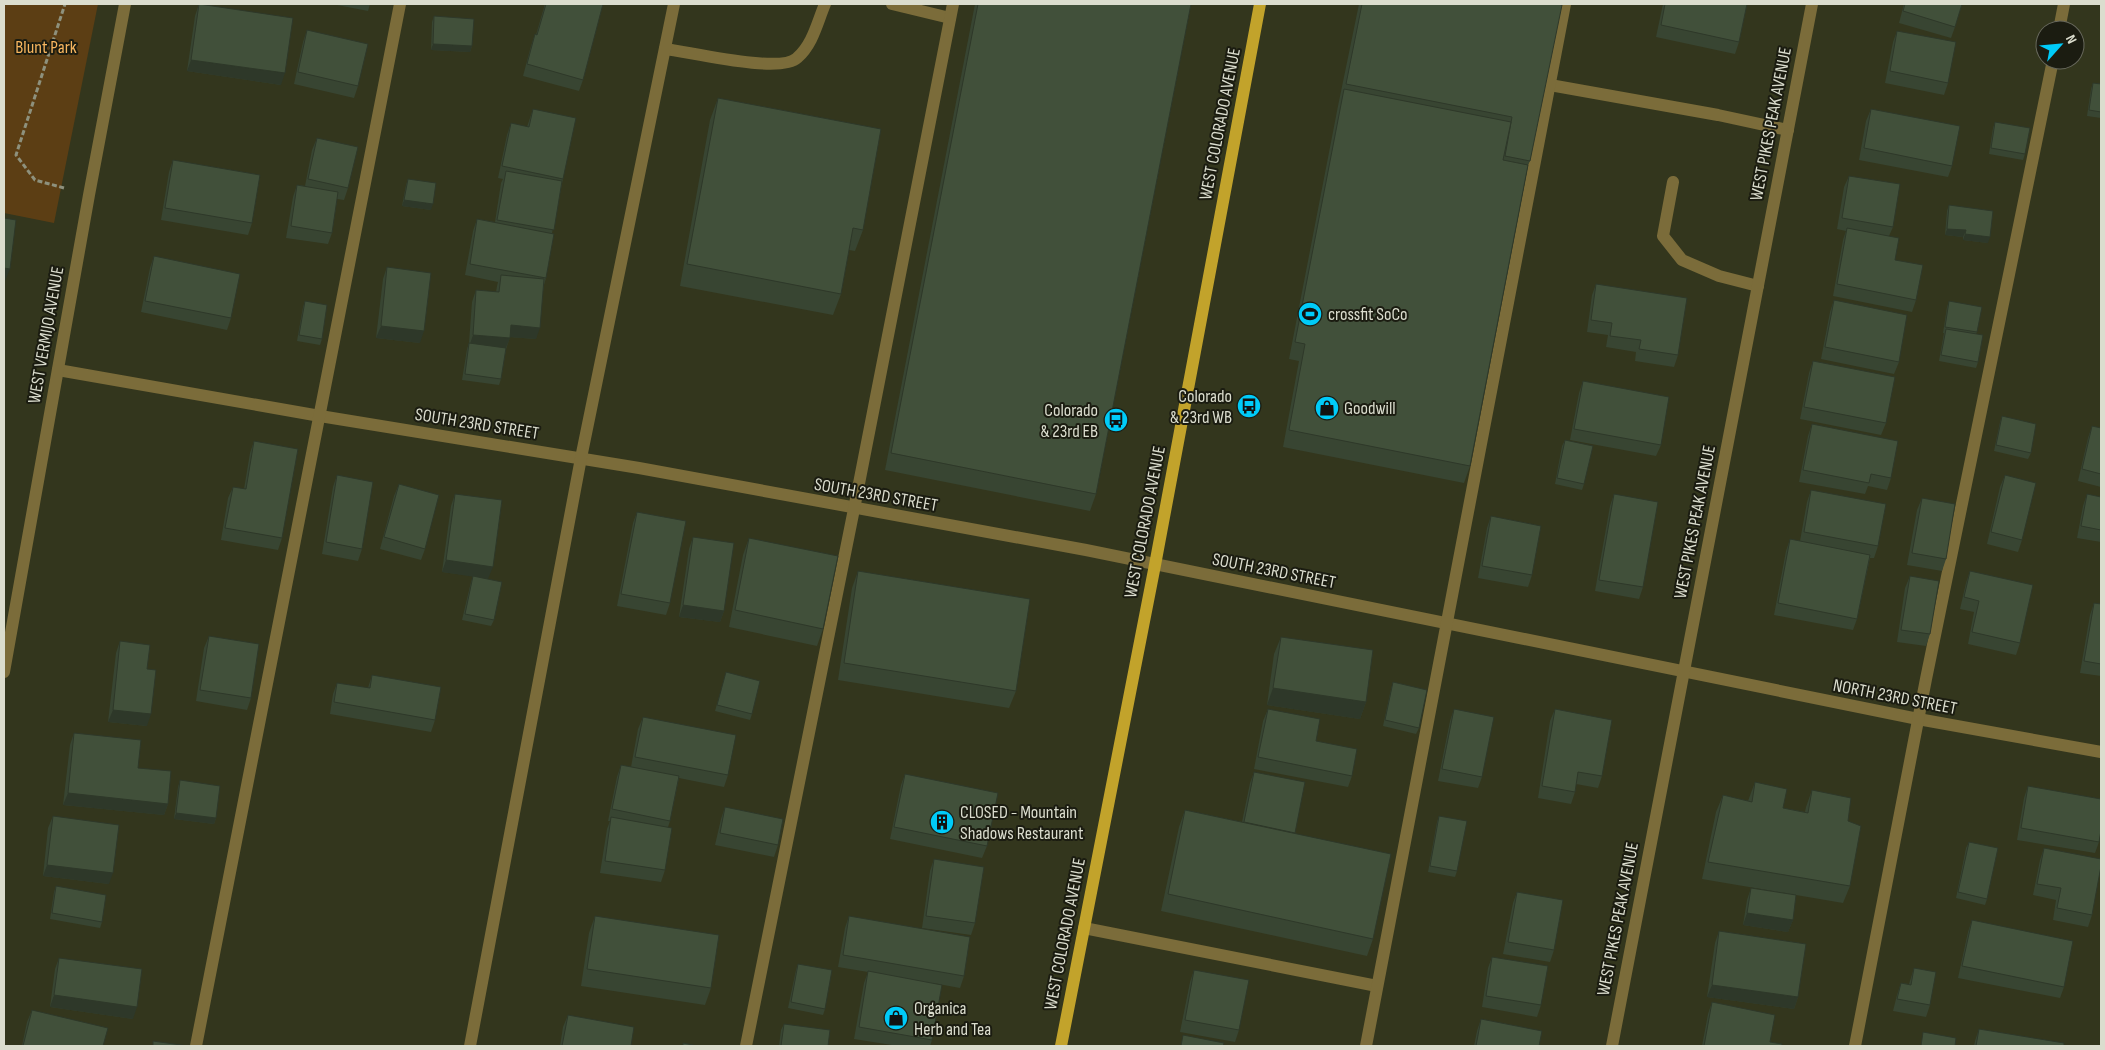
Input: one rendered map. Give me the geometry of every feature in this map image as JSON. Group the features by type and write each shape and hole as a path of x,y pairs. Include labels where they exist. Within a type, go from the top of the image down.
{"main road":[{"name":"WEST COLORADO AVENUE","path":"1061,1046 1155,565 1260,4"}],"street":[{"name":"WEST VERMIJO AVENUE","path":"4,672 125,4"},
{"path":"196,1046 400,4"},
{"path":"470,1046 581,458 674,4"},
{"path":"665,48 731,60 771,64 796,60 810,43 824,4"},
{"path":"892,4 950,18"},
{"path":"746,1046 854,509 952,4"},
{"path":"1366,1046 1565,4"},
{"name":"WEST PIKES PEAK AVENUE","path":"1612,1046 1812,4"},
{"path":"2061,20 2064,4"},
{"path":"1855,1046 1918,719 2051,70"},
{"path":"1550,86 1718,115 1788,130"},
{"path":"1673,182 1663,236 1682,260 1718,276 1758,286"},
{"name":"SOUTH 23RD STREET","path":"58,370 320,416 581,458 1086,550 1684,672"},
{"name":"NORTH 23RD STREET","path":"1684,672 1918,719 2101,752"},
{"path":"1084,928 1377,986"}],"path":[{"path":"65,4 16,155 35,180 89,195"}],"green space":[{"name":"Blunt Park","path":"4,4 98,4 54,223 4,213"}],"building":[{"path":"199,4 293,18 285,73 191,60"},
{"path":"546,4 603,4 583,80 527,64"},
{"path":"978,4 1191,4 1096,494 891,453"},
{"path":"1362,4 1562,5 1530,161 1505,156 1512,117 1346,84"},
{"path":"1665,4 1747,4 1739,42 1661,25"},
{"path":"1905,4 1962,4 1955,27 1903,11"},
{"path":"434,16 474,19 472,46 433,44"},
{"path":"307,30 368,44 358,86 298,72"},
{"path":"1897,31 1956,42 1948,83 1890,71"},
{"path":"2093,83 2101,84 2101,112 2089,110"},
{"path":"1344,89 1511,122 1503,160 1528,165 1470,466 1289,430 1305,344 1295,342"},
{"path":"718,98 881,129 863,230 853,228 841,294 687,264"},
{"path":"533,109 576,118 563,179 502,166 511,123 529,127"},
{"path":"1871,109 1960,126 1952,166 1864,148"},
{"path":"1995,122 2030,128 2025,154 1991,148"},
{"path":"317,138 358,147 348,188 308,179"},
{"path":"173,160 260,175 252,223 165,208"},
{"path":"506,171 562,181 554,230 497,220"},
{"path":"1849,176 1900,184 1893,227 1842,218"},
{"path":"408,179 436,183 433,204 404,200"},
{"path":"297,185 338,192 332,233 291,226"},
{"path":"1949,205 1993,211 1990,237 1965,234 1966,230 1947,229"},
{"path":"4,218 16,220 10,269 4,268"},
{"path":"477,219 554,234 546,278 470,264"},
{"path":"1847,228 1899,238 1895,260 1923,265 1916,300 1837,284"},
{"path":"154,256 240,274 231,318 145,301"},
{"path":"387,267 431,273 424,331 381,326"},
{"path":"501,275 544,279 540,328 511,325 510,338 473,335 476,290 499,292"},
{"path":"1596,284 1687,298 1678,355 1639,349 1641,340 1610,336 1612,323 1591,320"},
{"path":"1834,300 1907,315 1899,362 1825,347"},
{"path":"305,301 327,305 322,339 299,335"},
{"path":"1949,301 1982,307 1977,332 1945,327"},
{"path":"1946,329 1983,335 1978,362 1941,355"},
{"path":"469,343 506,348 501,379 465,374"},
{"path":"1813,361 1895,377 1886,423 1804,407"},
{"path":"1583,381 1669,397 1661,445 1574,429"},
{"path":"2002,416 2036,424 2031,453 1996,445"},
{"path":"1812,424 1898,441 1891,478 1871,474 1869,483 1803,470"},
{"path":"2092,426 2101,428 2101,474 2082,469"},
{"path":"1565,440 1593,446 1584,484 1557,478"},
{"path":"254,441 298,449 282,538 225,528 233,487 246,489"},
{"path":"337,475 373,482 362,549 326,542"},
{"path":"2005,475 2036,483 2022,540 1991,532"},
{"path":"399,484 439,495 425,549 384,537"},
{"path":"1811,490 1886,504 1878,546 1804,532"},
{"path":"455,494 502,500 493,567 446,560"},
{"path":"1614,494 1658,502 1643,587 1599,580"},
{"path":"2087,494 2101,497 2101,530 2081,526"},
{"path":"1922,498 1955,504 1946,559 1912,553"},
{"path":"637,512 686,521 670,603 621,594"},
{"path":"1491,516 1541,526 1532,575 1482,566"},
{"path":"693,537 734,543 724,611 683,605"},
{"path":"749,538 838,556 823,629 735,610"},
{"path":"1790,539 1870,555 1857,619 1778,603"},
{"path":"858,571 1030,599 1016,691 844,663"},
{"path":"1970,571 2033,585 2020,643 1972,632 1979,601 1964,597"},
{"path":"473,576 502,582 494,620 465,614"},
{"path":"1910,576 1939,581 1930,634 1901,630"},
{"path":"2094,603 2101,604 2101,664 2084,661"},
{"path":"209,636 259,644 251,698 200,690"},
{"path":"1281,637 1373,650 1366,702 1273,688"},
{"path":"120,641 150,645 147,669 156,670 151,714 113,710"},
{"path":"726,672 760,681 752,714 717,705"},
{"path":"372,675 441,687 435,720 334,702 337,683 370,688"},
{"path":"1393,682 1427,690 1419,728 1385,720"},
{"path":"1268,709 1320,719 1316,741 1357,749 1352,776 1258,757"},
{"path":"1454,709 1494,717 1482,777 1442,769"},
{"path":"1555,709 1612,720 1602,776 1578,772 1575,792 1542,786"},
{"path":"643,717 736,735 728,775 635,757"},
{"path":"74,733 141,740 138,768 171,771 168,804 68,793"},
{"path":"621,765 679,776 670,821 612,809"},
{"path":"1254,772 1305,782 1295,833 1244,822"},
{"name":"CLOSED - Mountain Shadows Restaurant","path":"905,774 998,793 987,846 894,827"},
{"path":"180,780 220,786 216,818 176,813"},
{"path":"1755,782 1787,789 1783,808 1808,813 1812,790 1851,798 1848,821 1861,826 1850,886 1708,862 1723,795 1752,802"},
{"path":"2028,786 2101,799 2099,842 2021,828"},
{"path":"725,807 783,819 778,845 720,833"},
{"path":"1185,810 1391,854 1373,939 1168,894"},
{"path":"53,816 119,825 113,873 47,865"},
{"path":"1439,816 1467,821 1457,871 1430,866"},
{"path":"611,817 672,828 665,870 605,861"},
{"path":"1969,842 1998,848 1987,899 1958,892"},
{"path":"2044,848 2101,859 2092,915 2057,908 2061,888 2037,884"},
{"path":"934,859 984,867 975,923 926,916"},
{"path":"56,886 106,895 102,922 52,913"},
{"path":"1751,888 1796,895 1793,920 1747,913"},
{"path":"1517,892 1563,900 1554,950 1508,942"},
{"path":"595,916 719,935 711,988 587,969"},
{"path":"849,916 970,937 964,976 843,955"},
{"path":"1972,920 2073,941 2064,987 1962,966"},
{"path":"1719,931 1806,944 1798,997 1712,985"},
{"path":"1492,957 1548,966 1541,1005 1486,996"},
{"path":"59,958 142,969 137,1007 54,995"},
{"path":"798,964 832,970 825,1009 791,1002"},
{"path":"1914,968 1936,972 1930,1005 1897,999 1901,983 1911,985"},
{"path":"1194,970 1249,980 1239,1030 1185,1020"},
{"name":"Organica Herb and Tea","path":"868,971 942,985 932,1040 859,1027"},
{"path":"1712,1002 1775,1015 1770,1042 1782,1044 1782,1046 1704,1046"},
{"path":"32,1010 108,1028 103,1046 23,1046"},
{"path":"568,1015 634,1027 631,1046 562,1046"},
{"path":"1481,1019 1542,1031 1539,1046 1476,1046"},
{"path":"784,1024 830,1030 828,1046 781,1046"},
{"path":"1979,1029 2064,1043 2064,1046 1976,1046"},
{"path":"1923,1032 1956,1038 1955,1046 1921,1046"},
{"path":"1183,1035 1224,1043 1223,1046 1181,1046"},
{"path":"153,1041 188,1046 153,1046"},
{"path":"683,1043 698,1046 683,1046"}],"place":[{"name":"crossfit SoCo","path":"1310,314"},
{"name":"Colorado & 23rd WB","path":"1249,406"},
{"name":"Goodwill","path":"1327,408"},
{"name":"Colorado & 23rd EB","path":"1116,420"},
{"name":"CLOSED - Mountain Shadows Restaurant","path":"942,822"},
{"name":"Organica Herb and Tea","path":"896,1018"}]}
